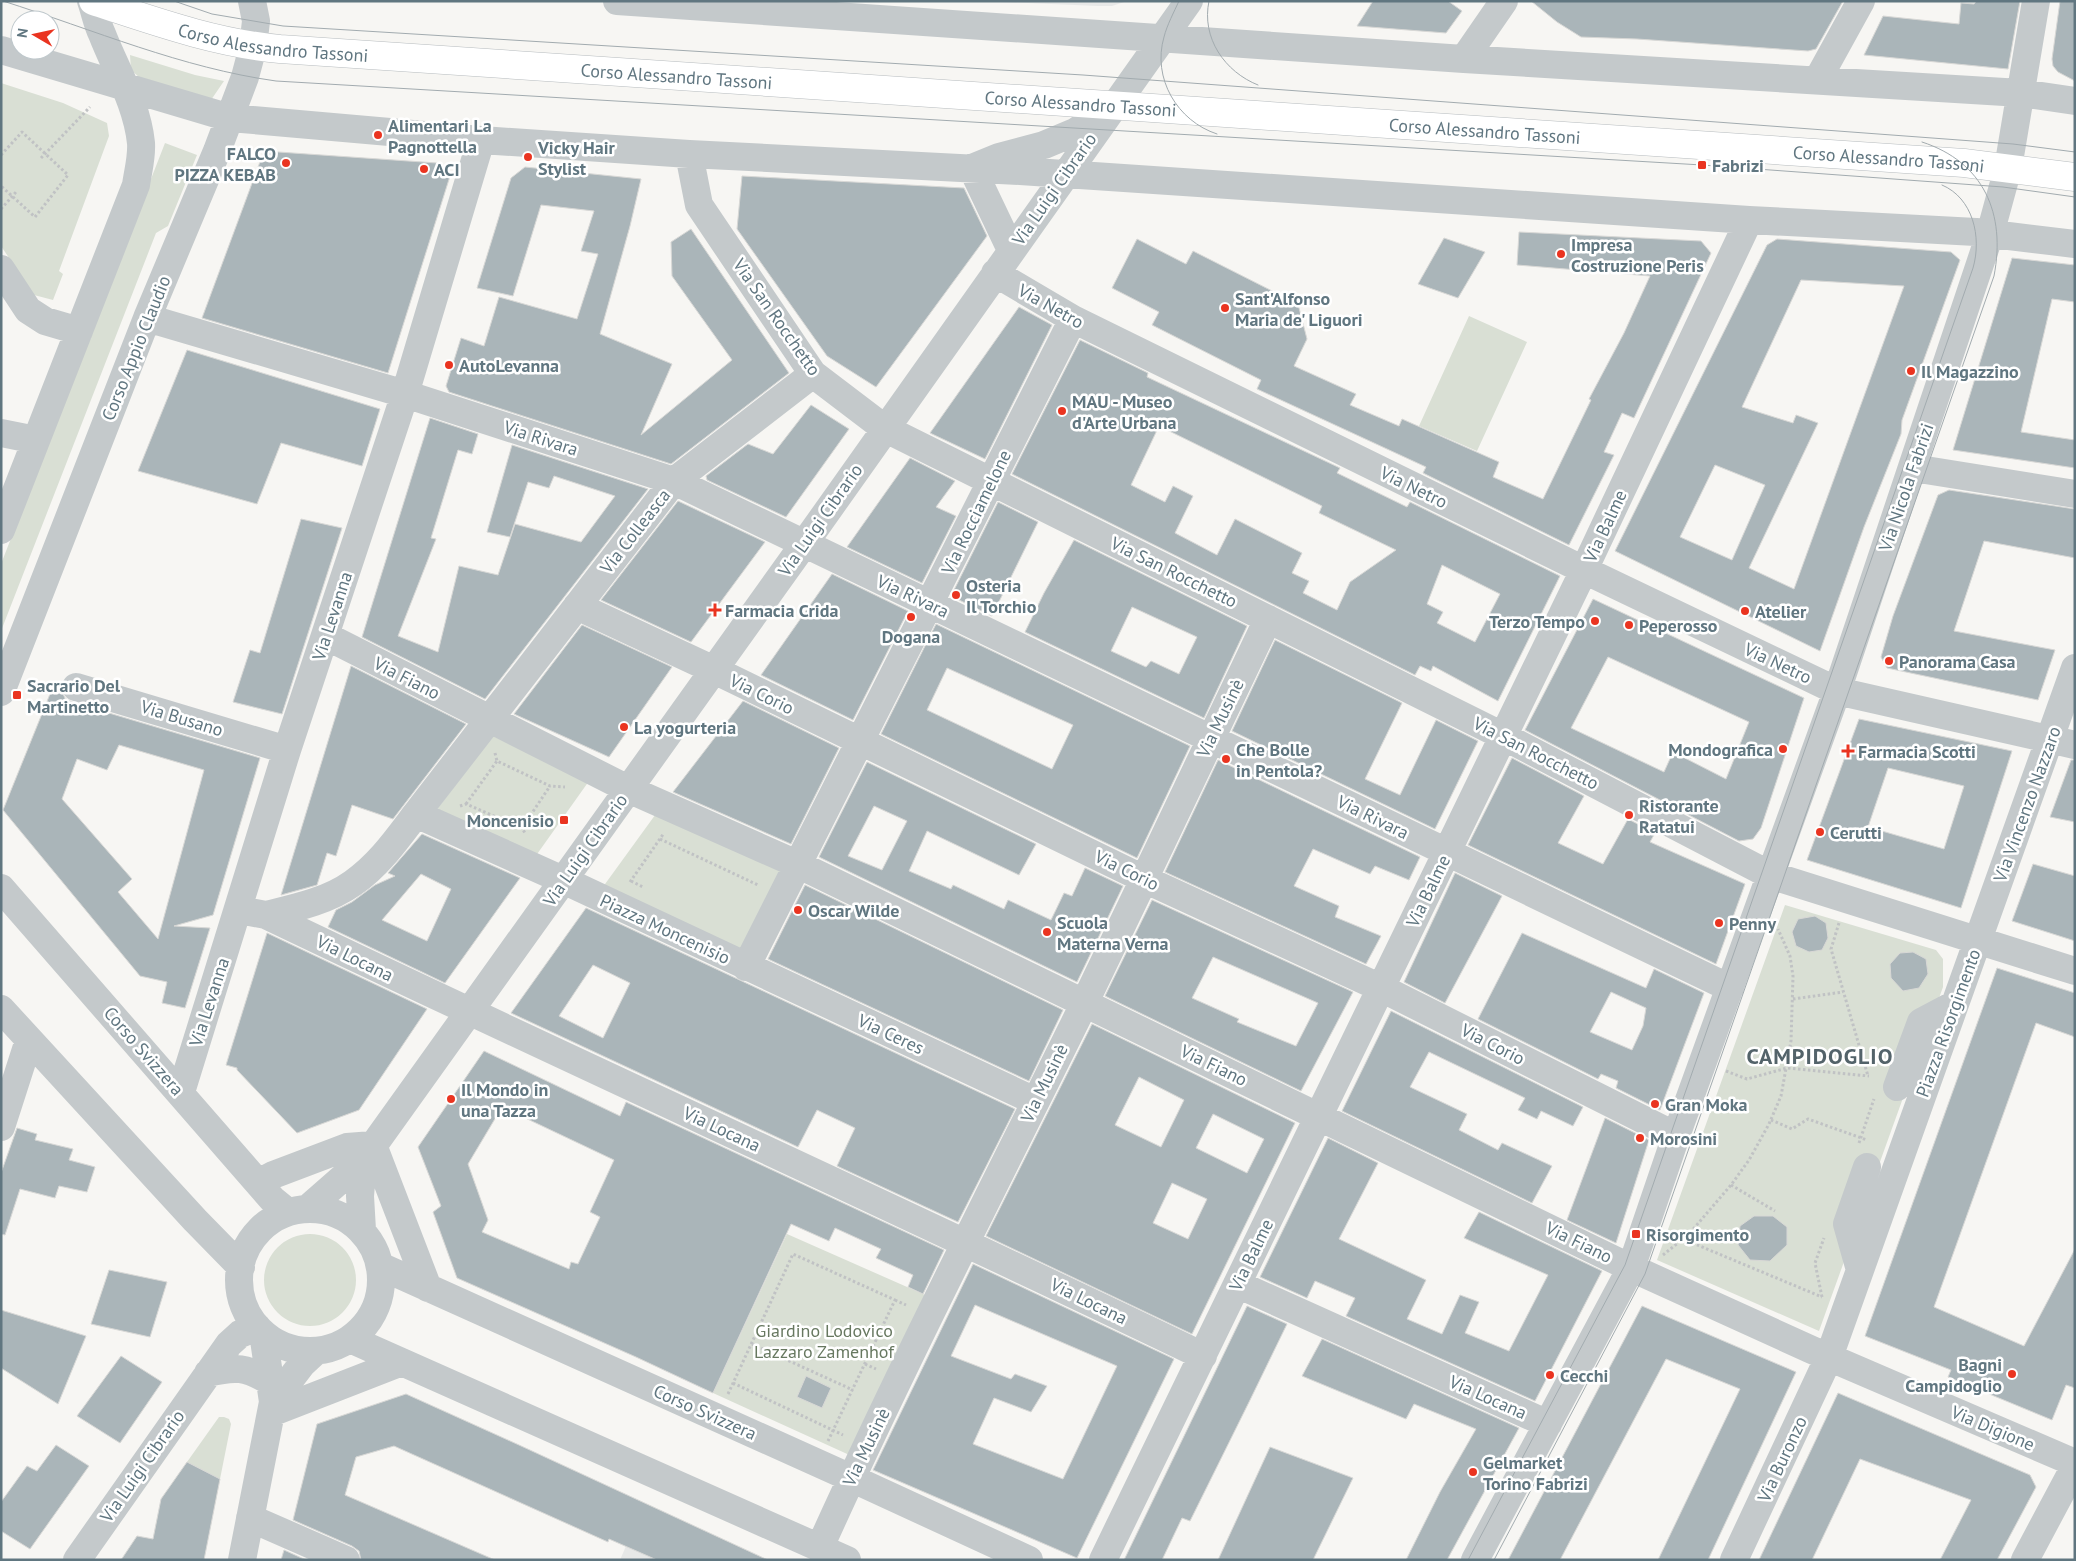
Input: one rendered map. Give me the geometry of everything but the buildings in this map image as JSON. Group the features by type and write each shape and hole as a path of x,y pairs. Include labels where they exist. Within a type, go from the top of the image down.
{"main road":[{"name":"Corso Alessandro Tassoni","path":"92,1 205,36 253,46 1964,163 2075,177"}],"street":[{"path":"1,530 136,185 140,164 141,145 138,123 126,88 101,33 92,1"},
{"name":"Corso Appio Claudio","path":"1,692 147,318 230,118 253,46 256,21 252,1"},
{"path":"617,1 689,4 1464,58 1818,79 2021,93 2075,101"},
{"name":"Via Luigi Cibrario","path":"298,1210 368,1153 804,544 884,428 1189,1"},
{"path":"1818,79 1861,1"},
{"name":"Via Nicola Fabrizi","path":"1770,875 1837,691 1990,234 2008,168 2036,1"},
{"path":"1464,58 1498,3"},
{"path":"1,50 230,118 481,140 689,154 972,168 1750,220 1990,234 2075,244"},
{"name":"Corso Alessandro Tassoni","path":"972,168 999,157 1044,145 1076,132 1114,105"},
{"name":"Via Levanna","path":"181,1092 239,910 287,750 405,394 481,140"},
{"name":"Via San Rocchetto","path":"689,154 699,206 813,374 884,428 1503,736 1770,875"},
{"path":"972,168 1011,250"},
{"name":"Via Balme","path":"1103,1560 1584,570 1750,220"},
{"path":"1,269 28,310 45,321 79,331"},
{"name":"Via Netro","path":"994,274 1073,319 1584,570 1837,691 2062,742"},
{"name":"Via Rivara","path":"147,318 405,394 674,481 1730,988"},
{"name":"Via Rocciamelone","path":"797,864 1073,319"},
{"name":"Via Colleasca","path":"489,720 674,481 813,374"},
{"path":"1,433 36,440"},
{"path":"1913,468 2075,494"},
{"name":"Via Corio","path":"577,606 859,740 1144,879 1381,988 1676,1136"},
{"name":"Via Musinè","path":"820,1547 851,1478 965,1241 1144,879 1268,619"},
{"name":"Via Fiano","path":"326,636 489,720"},
{"name":"Via Vincenzo Nazzaro","path":"1978,940 2062,742 2075,668"},
{"name":"Via Busano","path":"76,687 287,750"},
{"path":"266,915 303,906 339,892 353,884 385,854 489,720 628,789 797,864"},
{"name":"Piazza Moncenisio","path":"416,814 563,880 746,967 797,864"},
{"name":"Via Fiano","path":"797,864 1631,1268"},
{"path":"1475,1560 1631,1268 1676,1136 1770,875"},
{"name":"Piazza Risorgimento","path":"1770,875 1978,940 1829,1358"},
{"name":"Corso Svizzera","path":"1,888 181,1092 272,1199 298,1210"},
{"name":"Via Locana","path":"239,910 266,915 469,1013 965,1241 1203,1356"},
{"path":"1978,940 2075,971"},
{"name":"Via Ceres","path":"746,967 1035,1101"},
{"path":"1883,1086 1921,1022 1955,1004"},
{"path":"1,1009 241,1267"},
{"path":"1,1127 29,1040"},
{"path":"258,1183 273,1174 347,1147 368,1153"},
{"path":"362,1230 360,1196 368,1153"},
{"path":"368,1153 428,1288"},
{"path":"1860,1270 1847,1224 1862,1157"},
{"path":"298,1210 326,1210 345,1218 362,1230 374,1247 380,1266 381,1287 376,1307 366,1325 350,1339 334,1347 316,1351 297,1350 279,1344 260,1330 248,1314 242,1299 241,1267 247,1249 257,1233 271,1221 298,1210"},
{"name":"Corso Svizzera","path":"380,1266 818,1462 1029,1560"},
{"path":"1631,1268 1829,1358"},
{"name":"Via Locana","path":"1237,1284 1548,1424"},
{"path":"242,1560 272,1399 260,1330"},
{"name":"Via Luigi Cibrario","path":"77,1560 229,1344 240,1334 260,1330"},
{"path":"350,1339 847,1560"},
{"path":"272,1399 302,1364 316,1351"},
{"name":"Via Digione","path":"1829,1358 2075,1464"},
{"name":"Via Buronzo","path":"1734,1560 1829,1358"},
{"path":"272,1399 402,1362"},
{"path":"208,1373 244,1368 272,1399"},
{"path":"2025,1560 2075,1464"},
{"path":"250,1518 346,1560"}],"path":[{"path":"41,158 90,107"},
{"path":"1,155 22,132 68,174 35,217 1,186"},
{"path":"1,209 16,192"},
{"path":"466,804 497,761"},
{"path":"522,828 550,786"},
{"path":"614,905 680,812"},
{"path":"660,840 781,896"},
{"path":"1848,924 1840,921 1831,949 1868,1076"},
{"path":"1660,1251 1657,1260 1689,1234 1714,1207 1749,1160 1771,1120 1781,1096 1792,1041 1793,976 1790,956 1777,927 1774,936"},
{"path":"1793,1000 1843,992"},
{"path":"1722,1079 1725,1070 1747,1079 1787,1068 1868,1076 1883,1086 1860,1138 1862,1157"},
{"path":"1771,1120 1792,1129 1808,1118 1902,1154"},
{"path":"1731,1185 1775,1212"},
{"path":"1824,1305 1815,1263 1825,1236"},
{"path":"1682,1239 1822,1296"},
{"path":"716,1417 793,1254 895,1300 818,1462"},
{"path":"752,1344 853,1390"},
{"path":"733,1383 867,1446"}],"shaded area":[{"path":"977,1 1127,1 1112,6 1098,6"},
{"path":"626,1546 657,1560 620,1560"}],"green space":[{"path":"130,55 195,75 224,81 211,100 148,85 131,70"},
{"path":"1,83 63,103 107,123 109,136 59,271 63,274 53,300 34,295 1,246"},
{"path":"165,143 197,155 168,226 156,233 1,631 1,564"},
{"path":"1469,316 1527,342 1477,451 1419,426"},
{"path":"493,736 589,781 535,857 434,813"},
{"path":"658,811 785,869 740,958 600,891"},
{"path":"1785,905 1936,950 1943,959 1943,987 1819,1331 1657,1260"},
{"path":"310,1234 328,1237 343,1247 353,1262 356,1280 353,1298 343,1313 328,1323 310,1326 292,1323 277,1313 267,1298 264,1280 267,1262 277,1247 292,1237"},
{"name":"Giardino Lodovico Lazzaro Zamenhof","path":"787,1234 932,1298 856,1458 713,1393"},
{"path":"219,1417 229,1419 231,1424 220,1479 187,1462"}],"tram line":[{"path":"3,1 172,58 241,75 276,81 1702,165 2003,187 2075,197"},
{"path":"174,1 212,14 283,26 1083,75 2013,144 2075,152"},
{"path":"1179,1 1165,32 1161,52 1165,82 1179,108 1203,128 1217,134"},
{"path":"1209,1 1207,15 1209,28 1218,52 1235,72 1258,85"},
{"path":"1494,1560 1645,1274 1994,276 1997,232 1993,212 1986,193 1975,177 1961,163 1943,151 1922,142"},
{"path":"1468,1560 1625,1265 1973,268 1976,256 1975,232 1968,209 1953,191 1942,185"}],"place":[{"name":"Alimentari La Pagnottella","path":"378,135"},
{"name":"Vicky Hair Stylist","path":"528,157"},
{"name":"FALCO PIZZA KEBAB","path":"286,163"},
{"name":"Fabrizi","path":"1702,165"},
{"name":"ACI","path":"424,169"},
{"name":"Impresa Costruzione Peris","path":"1561,254"},
{"name":"Sant'Alfonso Maria de' Liguori","path":"1225,308"},
{"name":"AutoLevanna","path":"449,365"},
{"name":"Il Magazzino","path":"1911,371"},
{"name":"MAU - Museo d'Arte Urbana","path":"1062,411"},
{"name":"Osteria Il Torchio","path":"956,595"},
{"name":"Farmacia Crida","path":"715,610"},
{"name":"Atelier","path":"1745,611"},
{"name":"Dogana","path":"911,617"},
{"name":"Terzo Tempo","path":"1595,621"},
{"name":"Peperosso","path":"1629,625"},
{"name":"Panorama Casa","path":"1889,661"},
{"name":"Sacrario Del Martinetto","path":"17,695"},
{"name":"La yogurteria","path":"624,727"},
{"name":"Mondografica","path":"1783,749"},
{"name":"Farmacia Scotti","path":"1848,751"},
{"name":"Che Bolle in Pentola?","path":"1226,759"},
{"name":"Ristorante Ratatui","path":"1629,815"},
{"name":"Moncenisio","path":"564,820"},
{"name":"Cerutti","path":"1820,832"},
{"name":"Oscar Wilde","path":"798,910"},
{"name":"Penny","path":"1719,923"},
{"name":"Scuola Materna Verna","path":"1047,932"},
{"name":"Il Mondo in una Tazza","path":"451,1099"},
{"name":"Gran Moka","path":"1655,1104"},
{"name":"Morosini","path":"1640,1138"},
{"name":"Risorgimento","path":"1636,1234"},
{"name":"Bagni Campidoglio","path":"2012,1374"},
{"name":"Cecchi","path":"1550,1375"},
{"name":"Gelmarket Torino Fabrizi","path":"1473,1472"}],"district":[{"name":"CAMPIDOGLIO","path":"1820,1056"}]}
